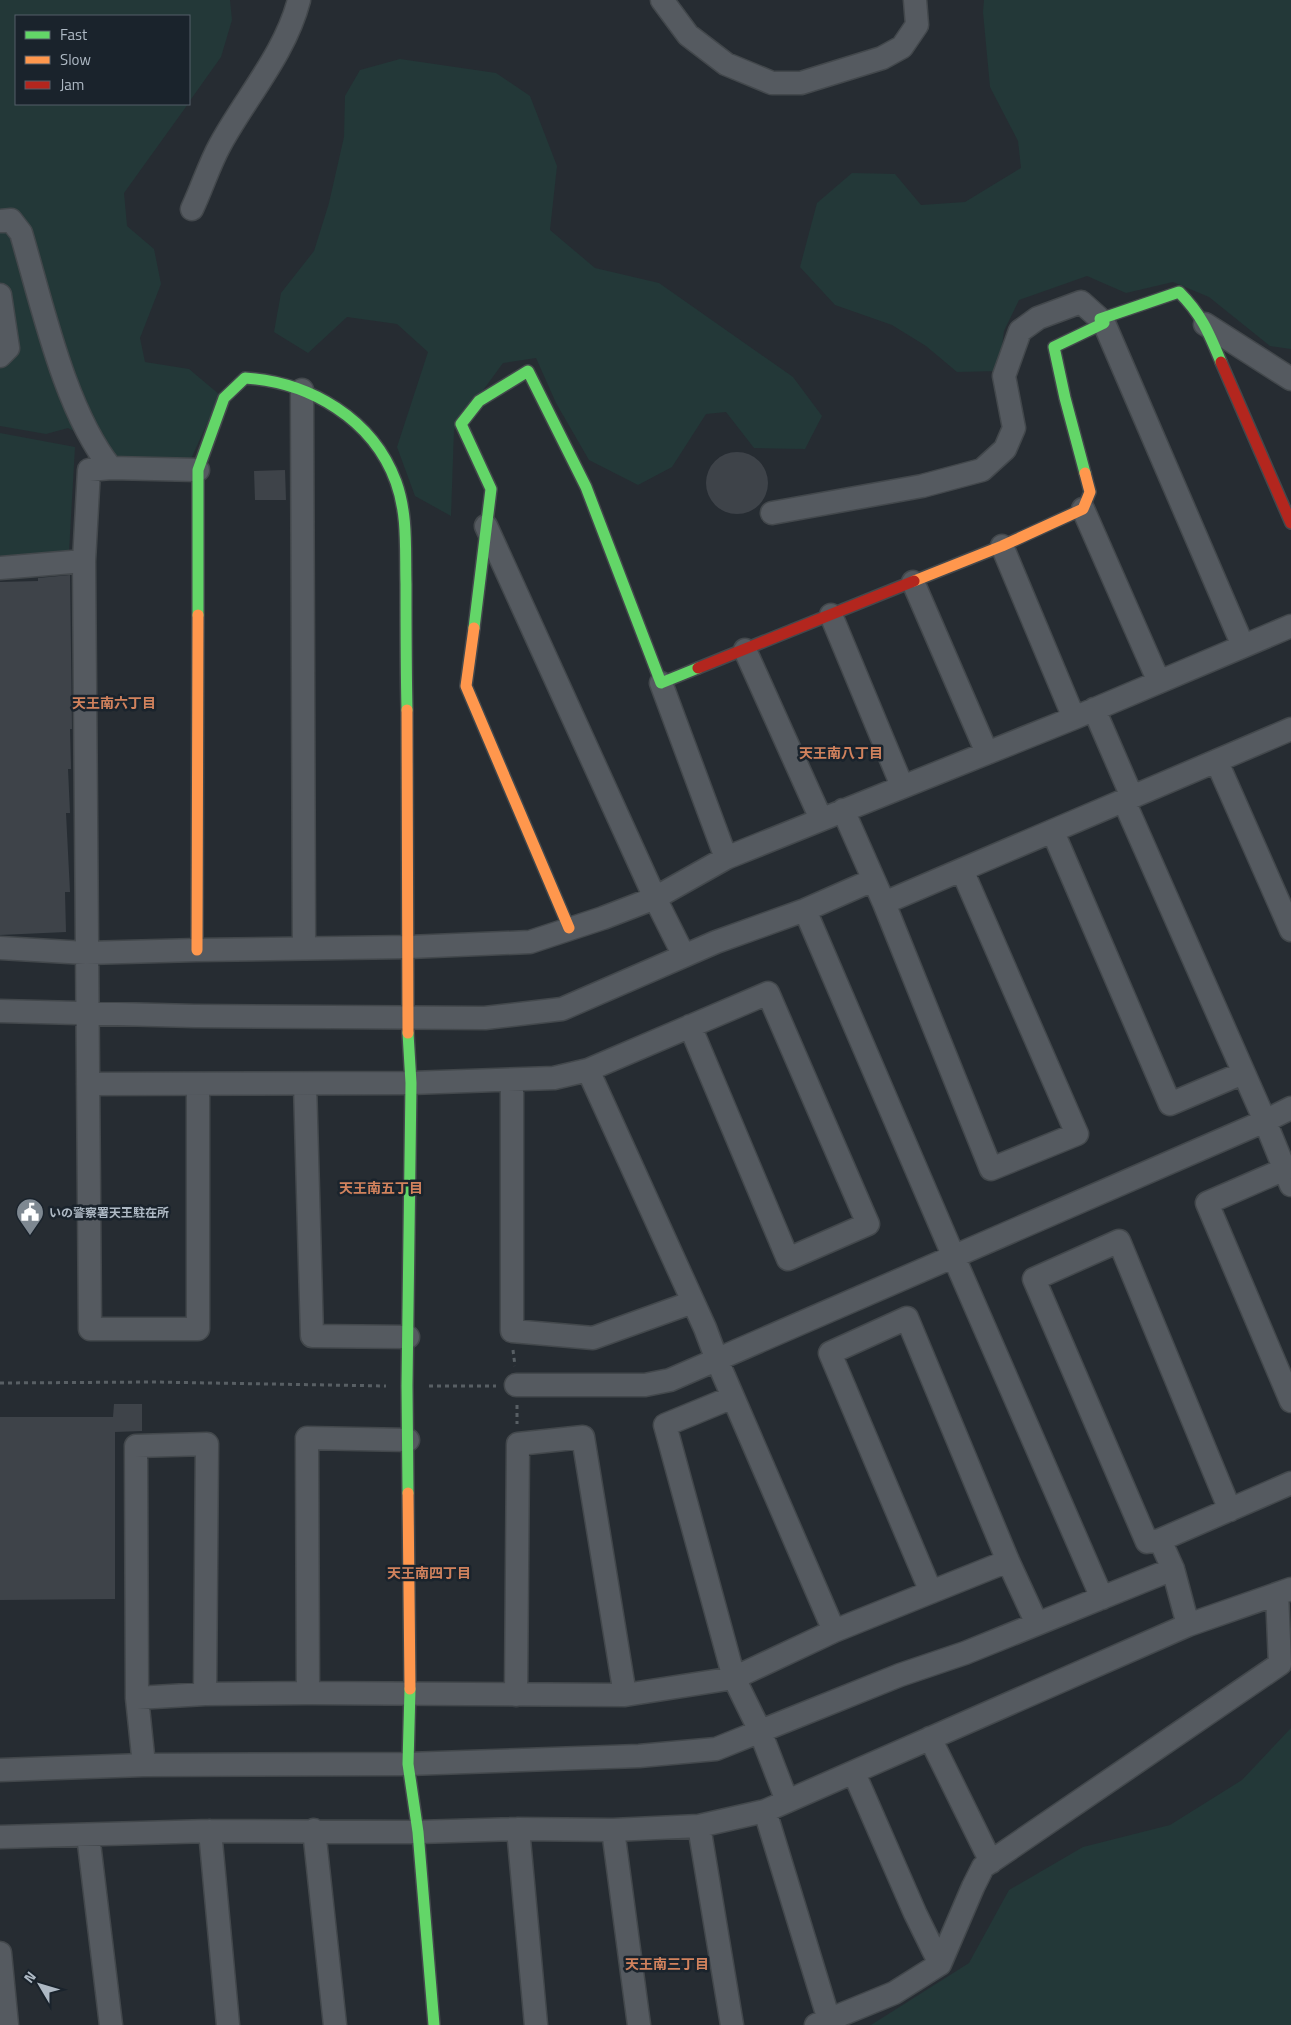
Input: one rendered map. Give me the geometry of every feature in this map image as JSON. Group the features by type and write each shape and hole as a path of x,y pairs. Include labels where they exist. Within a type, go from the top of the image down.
{"street":[{"path":"192,209 219,147 275,58 294,19 299,0"},
{"path":"662,0 688,35 726,64 772,83 801,83 882,58 902,47 916,25 915,0"},
{"path":"0,221 11,220 21,232 54,344 72,395 97,452 111,468"},
{"path":"661,683 1002,546 1083,509 1090,492 1065,398 1054,347 1102,321 1179,292 1195,308 1205,324 1291,523"},
{"path":"0,295 8,348 0,356"},
{"path":"772,513 922,486 982,470 1005,449 1014,428 1004,376 1020,331 1038,318 1081,302 1102,321 1243,646"},
{"path":"1205,324 1291,379"},
{"path":"569,928 466,686 491,489 461,424 479,401 528,371 586,487 726,858"},
{"path":"197,950 198,470 224,398 245,378 261,378 284,382 323,399 361,426 377,445 396,481 405,519 409,947 406,1017 411,1083 407,1386 410,1692 408,1764 418,1832 434,2025"},
{"path":"302,390 304,948"},
{"path":"198,470 111,468 89,470 84,561 86,1013 90,1329 198,1329 198,1084"},
{"path":"1083,509 1159,682"},
{"path":"486,526 655,898 684,956"},
{"path":"1002,546 1128,799 1288,1177 1207,1203 1291,1401"},
{"path":"0,568 84,561"},
{"path":"913,582 987,753"},
{"path":"831,614 902,786"},
{"path":"0,948 86,953 409,947 530,942 603,918 655,898 726,858 1084,714 1291,626"},
{"path":"745,650 821,819"},
{"path":"884,903 1291,729"},
{"path":"1217,762 1291,930"},
{"path":"843,810 884,903 990,1168 1077,1134 962,870"},
{"path":"1053,832 1170,1104 1243,1073"},
{"path":"0,1011 195,1016 486,1018 562,1009 684,956 805,910 873,880"},
{"path":"805,910 1102,1598"},
{"path":"88,1084 411,1083 554,1078 588,1070 690,1026 768,993 868,1224 788,1259 690,1026"},
{"path":"588,1070 693,1302 834,1631"},
{"path":"512,1080 512,1331 594,1338 693,1302"},
{"path":"305,1084 312,1336 408,1337"},
{"path":"516,1385 645,1385 670,1380 1291,1108"},
{"path":"1230,1510 1119,1242 1034,1279 1147,1542 1160,1540 1230,1510 1291,1483"},
{"path":"932,1592 830,1353 907,1318 1008,1561 1037,1624"},
{"path":"733,1397 665,1425 734,1678 760,1731 787,1801"},
{"path":"516,1695 518,1444 583,1437 625,1695"},
{"path":"308,1693 307,1438 408,1440"},
{"path":"144,1765 137,1698 136,1446 207,1444 205,1694"},
{"path":"1160,1540 1173,1569 1188,1625"},
{"path":"137,1698 205,1694 410,1692 516,1695 625,1695 734,1678 834,1631 1008,1561"},
{"path":"0,1770 144,1765 408,1764 639,1756 716,1749 900,1675 965,1653 1173,1569"},
{"path":"0,1837 210,1831 418,1832 518,1829 613,1830 699,1826 765,1812 1188,1625 1284,1591 1280,1664 983,1868 940,1964 894,1994 823,2022 765,1812"},
{"path":"930,1738 991,1862"},
{"path":"854,1772 915,1913 940,1964"},
{"path":"699,1826 732,2025"},
{"path":"518,1829 536,2025"},
{"path":"314,1830 335,2025"},
{"path":"613,1830 639,2025"},
{"path":"210,1831 228,2025"},
{"path":"88,1835 111,2025"},
{"path":"0,1953 7,2025"}],"path":[{"path":"0,1383 152,1382 407,1386 516,1385"}],"green space":[{"path":"0,0 230,0 232,20 221,57 190,101 190,15 15,15 15,105 187,105 124,193 127,226 154,249 161,284 140,338 145,362 189,369 220,395 190,461 116,461 104,446 68,428 46,434 0,426"},
{"path":"984,0 1291,0 1291,349 1270,346 1209,297 1173,282 1126,293 1087,276 1019,300 1004,331 999,371 957,372 926,346 892,325 835,305 800,267 817,203 852,173 895,174 921,205 965,202 1021,168 1018,141 990,87 983,12"},
{"path":"400,59 496,73 530,96 557,166 550,230 595,268 659,283 793,377 822,416 805,449 754,448 726,412 706,414 672,467 638,485 589,460 556,403 536,358 503,363 454,430 451,516 415,496 397,447 428,352 397,324 347,317 308,353 274,332 281,293 314,251 329,203 344,137 345,96 360,70"},
{"path":"0,433 75,447 69,552 0,556"},
{"path":"1291,1728 1291,2025 871,2025 969,1963 1009,1890 1083,1847 1170,1825 1242,1780"}],"building":[{"path":"731,452 743,452 759,461 766,471 768,483 766,495 759,505 743,514 731,514 720,509 711,500 706,489 706,477 711,466 720,457"},
{"path":"285,470 286,500 255,500 254,471"},
{"path":"70,575 72,729 70,729 71,769 68,769 70,813 66,813 70,892 65,892 66,932 0,935 0,582 38,581 38,578"},
{"path":"114,1404 142,1404 142,1431 115,1432 115,1599 0,1600 0,1417 113,1417"}],"traffic: fast":[{"path":"1085,473 1065,398 1054,347 1104,323 1100,319 1179,292 1194,309 1204,325 1221,362"},
{"path":"474,628 491,489 461,424 479,401 528,371 586,487 661,683 698,668"},
{"path":"198,615 198,470 224,398 245,378 293,387 315,396 355,422 372,440 386,460 400,494 406,545 407,710"},
{"path":"408,1033 411,1083 407,1386 408,1493"},
{"path":"410,1689 408,1764 418,1832 434,2025"}],"traffic: slow":[{"path":"914,581 1002,546 1083,509 1090,492 1085,473"},
{"path":"197,950 198,615"},
{"path":"474,628 466,686 569,928"},
{"path":"407,710 408,1033"},
{"path":"408,1493 410,1689"}],"traffic: jam":[{"path":"1221,362 1291,523"},
{"path":"698,668 914,581"}],"place":[{"name":"いの警察署天王駐在所","path":"30,1236"}],"district":[{"name":"天王南六丁目","path":"114,702"},
{"name":"天王南八丁目","path":"841,752"},
{"name":"天王南五丁目","path":"381,1187"},
{"name":"天王南四丁目","path":"429,1572"},
{"name":"天王南三丁目","path":"667,1963"}]}
